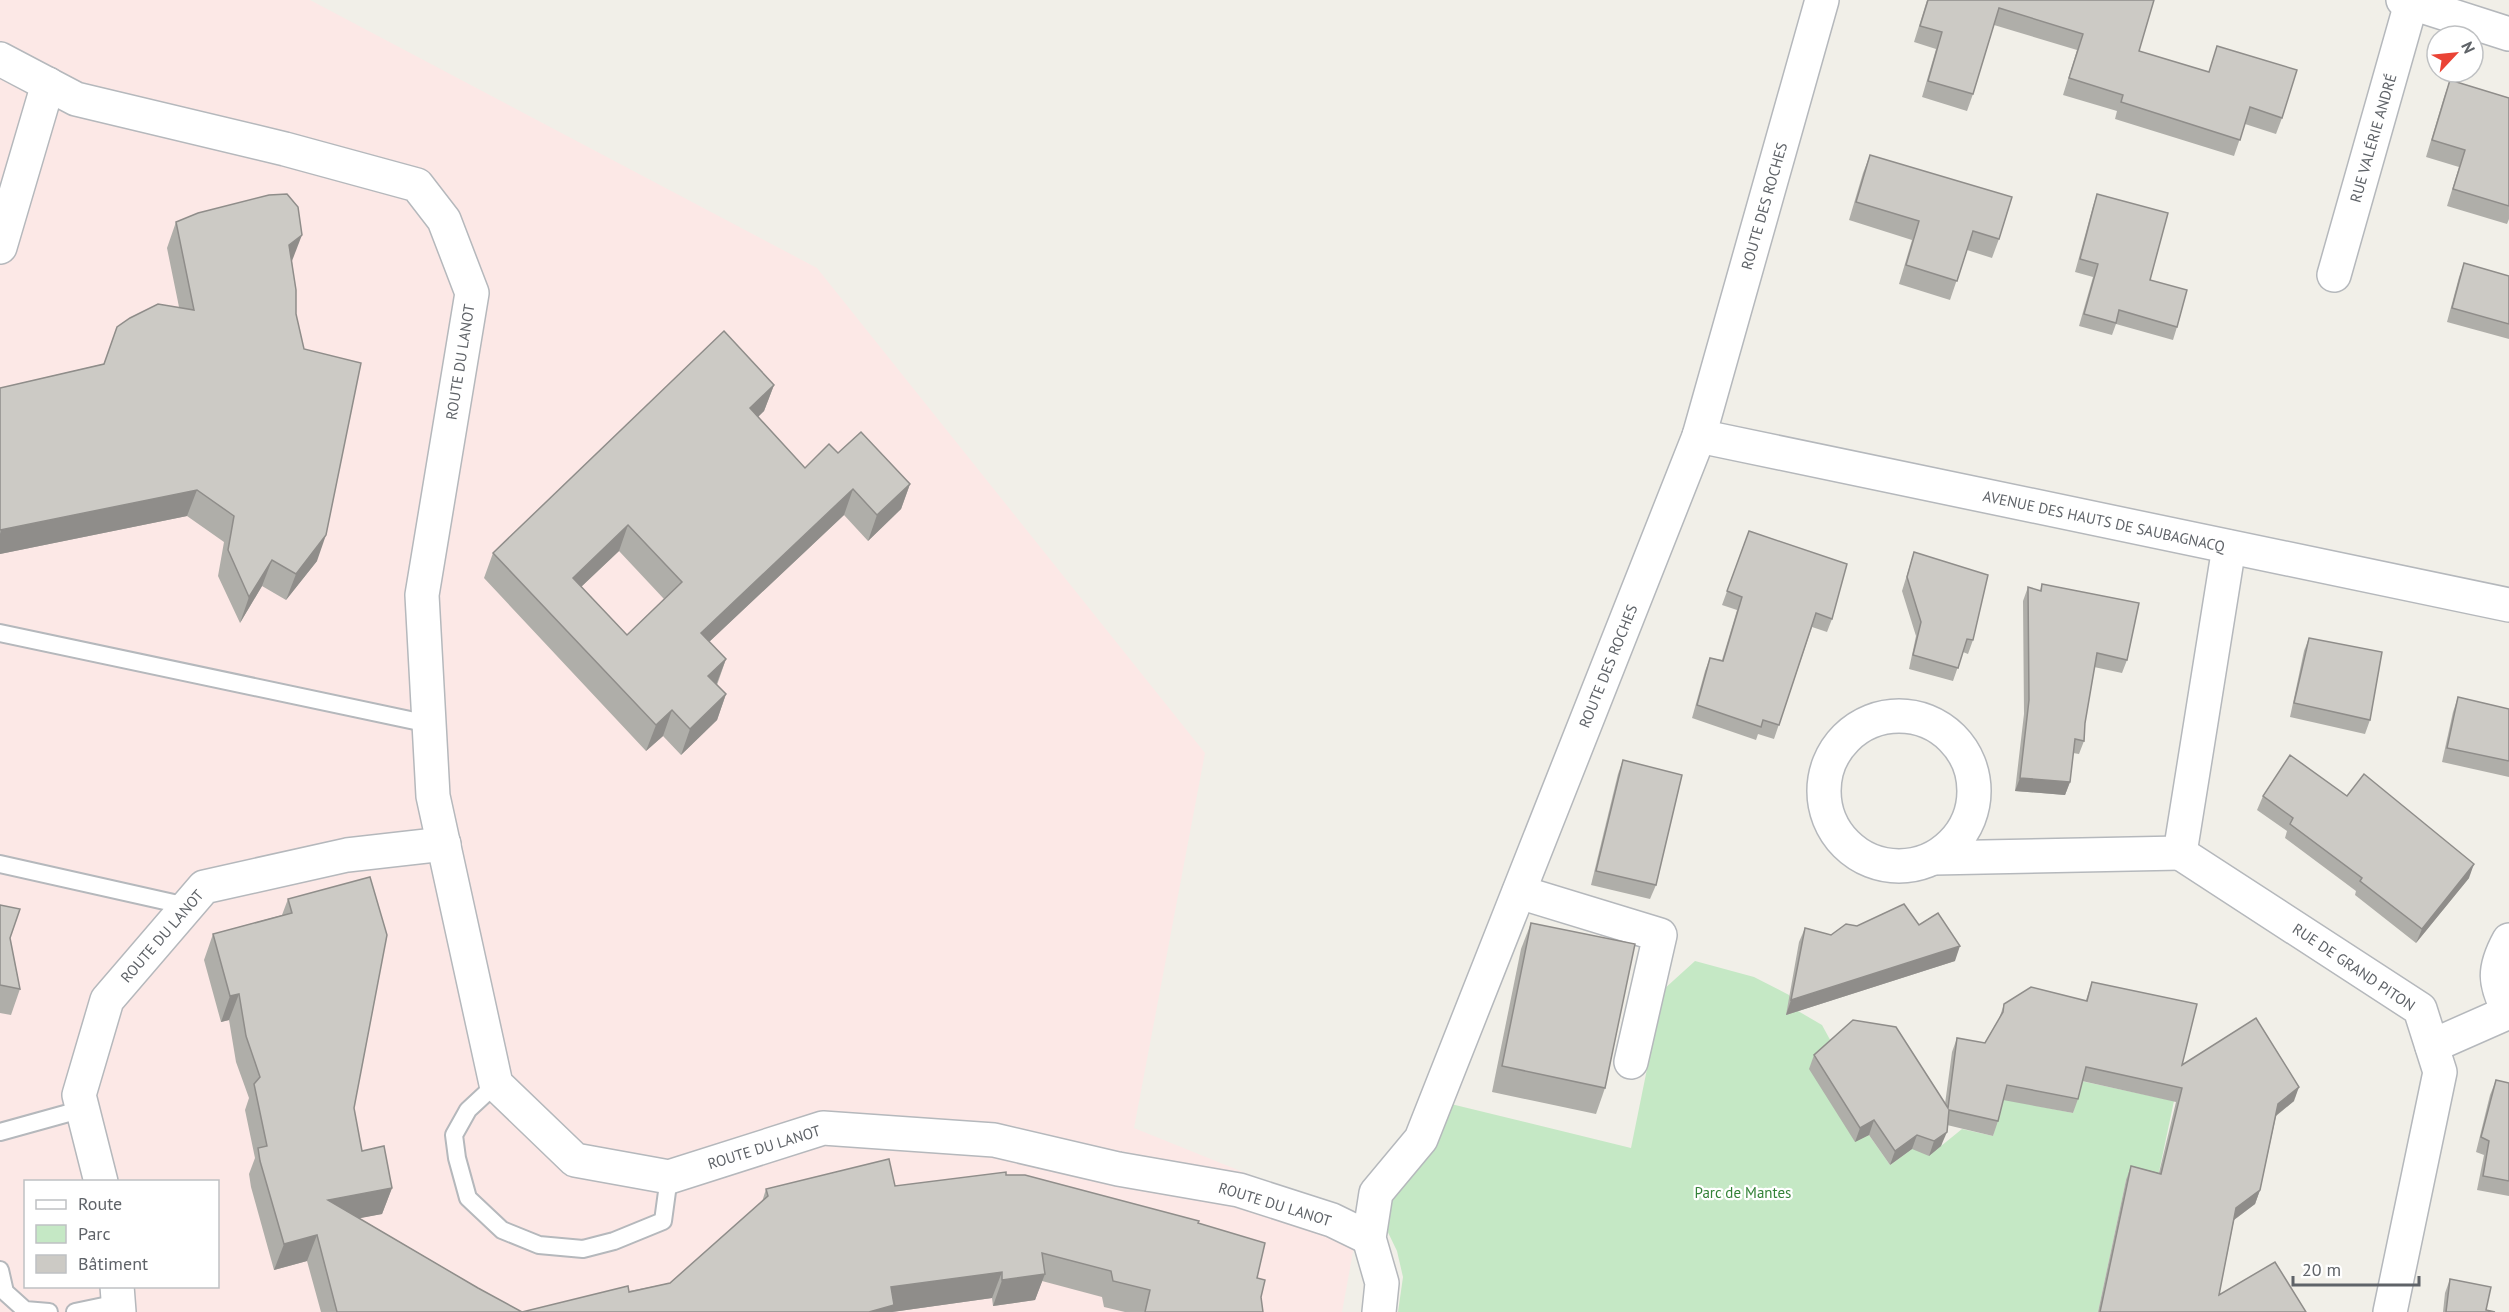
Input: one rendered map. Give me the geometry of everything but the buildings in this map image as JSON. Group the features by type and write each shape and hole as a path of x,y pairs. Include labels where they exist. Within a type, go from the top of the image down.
{"street":[{"name":"ROUTE DES ROCHES","path":"1379,1312 1382,1283 1369,1238 1376,1193 1420,1139 1699,436 1822,0"},
{"path":"2409,1 2509,34"},
{"name":"RUE VALÉRIE ANDRÉ","path":"2334,275 2409,1"},
{"name":"ROUTE DU LANOT","path":"0,59 76,99 285,149 417,185 444,220 472,293 422,595 433,795 496,1084 575,1160 669,1177 823,1128 994,1140 1118,1169 1239,1190 1332,1220 1369,1238"},
{"path":"0,247 48,84"},
{"name":"AVENUE DES HAUTS DE SAUBAGNACQ","path":"1699,436 2509,605"},
{"path":"1934,858 1954,843 1968,823 1975,799 1973,774 1964,751 1947,732 1925,720 1901,715 1876,719 1854,730 1837,748 1826,770 1824,795 1829,819 1842,841 1861,856 1885,865 1910,866 1934,858 2180,853 2229,546"},
{"name":"ROUTE DU LANOT","path":"101,1180 79,1095 107,1000 204,887 347,855 444,844"},
{"name":"RUE DE GRAND PITON","path":"2180,853 2420,1009 2440,1072 2390,1312"},
{"path":"1519,892 1660,936 1631,1062"},
{"path":"2432,1046 2509,1012 2500,995 2496,976 2500,957 2509,940"}],"lane":[{"path":"0,633 429,724"},
{"path":"0,864 187,906"},
{"path":"496,1084 468,1110 453,1135 468,1198 502,1230 539,1245 583,1249 614,1241 663,1221 669,1177"},
{"path":"0,1132 83,1109"},
{"path":"0,1270 6,1292 25,1310 49,1312"},
{"path":"75,1312 118,1301"}],"shaded area":[{"path":"0,0 310,0 817,268 1205,753 1134,1128 1359,1219 1342,1312 0,1312"}],"green space":[{"name":"Parc de Mantes","path":"1695,961 1754,977 1789,995 1798,1011 1822,1025 1834,1047 1869,1135 1890,1165 1912,1149 1941,1146 1962,1129 1993,1136 2002,1099 2073,1113 2081,1081 2174,1101 2156,1186 2126,1180 2098,1312 1398,1312 1403,1277 1397,1251 1382,1220 1391,1195 1451,1104 1631,1148 1663,990"}]}
